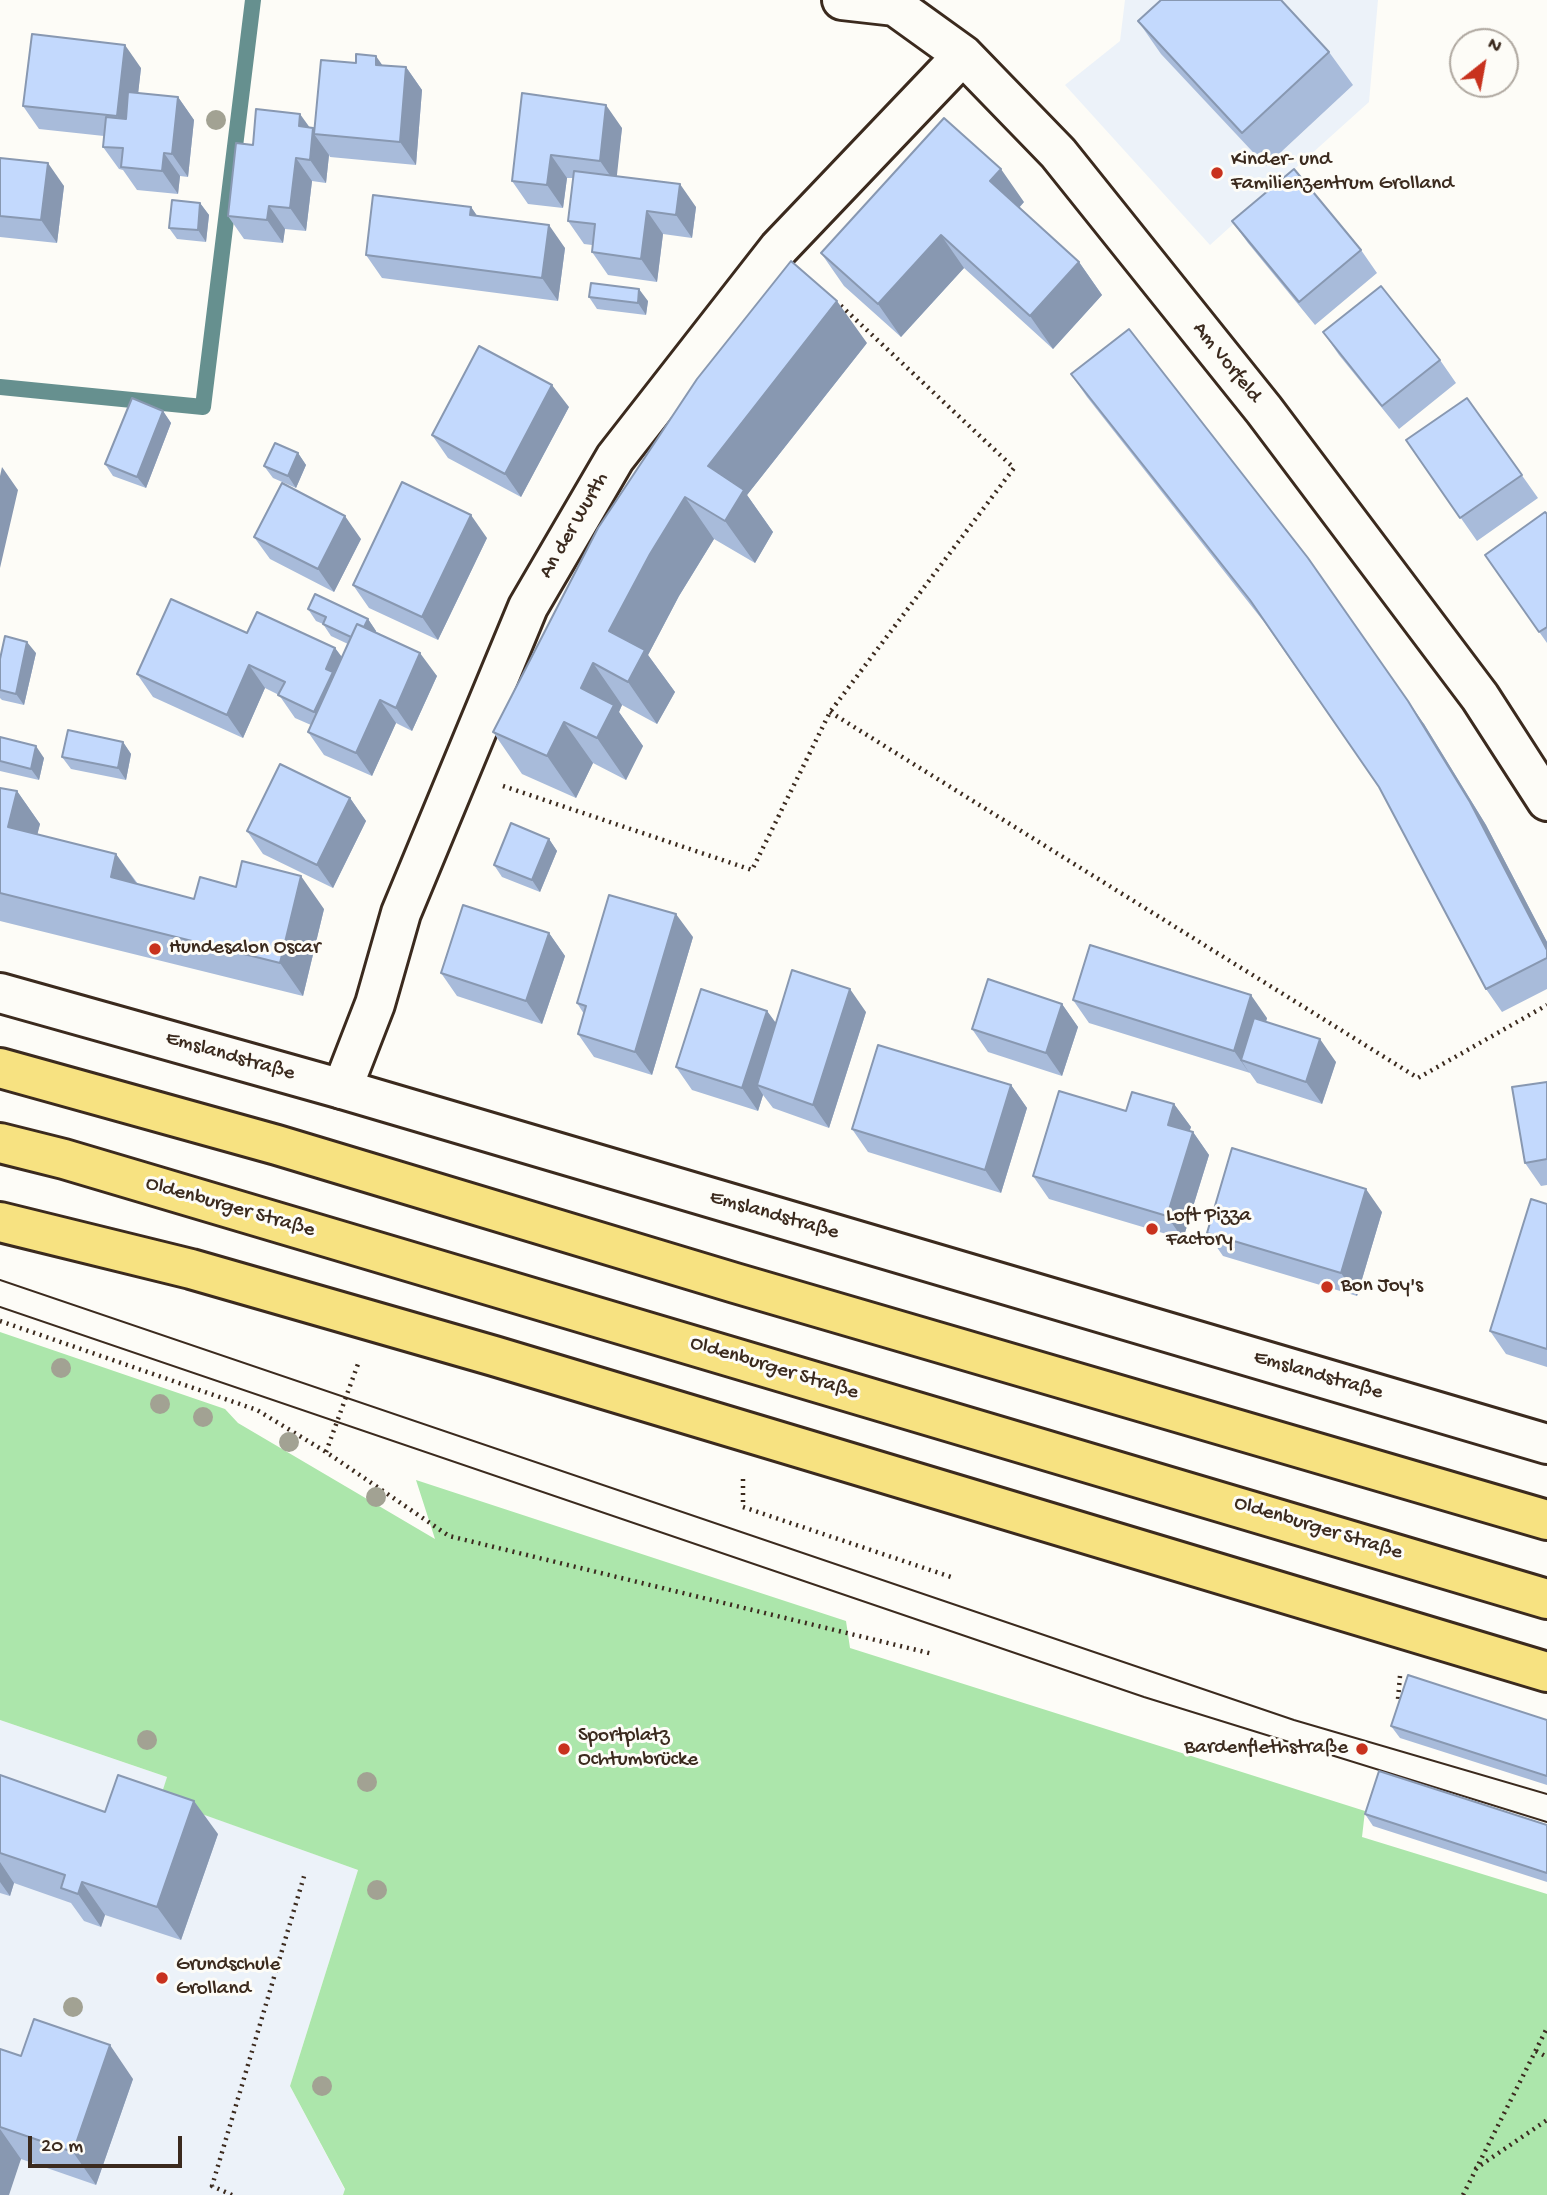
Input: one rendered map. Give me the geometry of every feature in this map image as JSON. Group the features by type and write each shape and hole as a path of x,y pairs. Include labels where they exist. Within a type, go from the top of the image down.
{"highway":[{"path":"0,1068 277,1144 735,1283 1547,1520"},
{"name":"Oldenburger Straße","path":"0,1143 64,1159 1547,1599"},
{"path":"0,1222 191,1269 494,1356 1547,1672"}],"street":[{"name":"Am Vorfeld","path":"842,0 895,6 963,55 1058,153 1264,410 1480,697 1547,801"},
{"name":"An der Wurth","path":"342,1089 374,1004 401,913 528,607 615,458 779,248 963,55"},
{"name":"Emslandstraße","path":"0,993 342,1089 1547,1444"}],"path":[{"path":"459,772 752,870 830,712 1014,468 779,248"},
{"path":"830,712 868,732 1418,1078 1547,1006"},
{"path":"0,1321 257,1410 326,1452 449,1536 933,1654"},
{"path":"326,1452 359,1360"},
{"path":"743,1471 743,1507 954,1578"},
{"path":"1401,1668 1398,1699 1411,1704"},
{"path":"232,2195 212,2186 305,1873"},
{"path":"1464,2195 1474,2170 1536,2051 1546,2029 1547,2019"},
{"path":"1536,2051 1547,2057"},
{"path":"1474,2170 1547,2120"}],"shaded area":[{"name":"Kinder- und Familienzentrum Grolland","path":"1125,0 1378,0 1369,102 1210,245 1065,85 1120,41"},
{"name":"Grundschule Grolland","path":"0,1720 167,1777 161,1799 358,1870 290,2086 345,2190 343,2195 0,2195"}],"green space":[{"name":"Sportplatz Ochtumbrücke","path":"0,1332 225,1409 238,1423 435,1539 416,1480 846,1621 850,1648 1365,1811 1362,1837 1547,1894 1547,2195 343,2195 345,2189 290,2086 358,1870 160,1799 167,1777 0,1720"}],"building":[{"path":"1161,0 1281,0 1329,52 1242,133 1138,21"},
{"path":"32,34 125,45 117,116 23,106"},
{"path":"356,54 376,56 376,65 406,67 400,142 314,134 321,60 356,63"},
{"path":"128,92 178,97 172,154 164,153 162,171 121,167 123,148 103,147 106,117 126,119"},
{"path":"522,93 606,105 600,161 551,155 547,185 512,181"},
{"path":"256,109 300,114 299,126 313,128 310,160 296,158 290,208 269,206 267,220 228,216 236,143 253,145"},
{"path":"944,118 1001,169 990,181 1079,262 1030,316 941,235 878,304 821,253"},
{"path":"0,158 48,163 41,220 0,216"},
{"path":"1294,169 1361,250 1299,302 1232,221"},
{"path":"574,171 680,184 676,215 647,211 641,259 592,252 595,224 568,221"},
{"path":"373,195 471,207 470,215 549,225 542,278 366,255"},
{"path":"172,200 200,203 198,230 169,228"},
{"path":"791,261 837,301 708,466 744,490 725,521 685,497 650,554 609,631 645,650 628,682 593,663 581,688 614,705 597,738 564,722 547,756 493,732 598,528 697,379"},
{"path":"591,283 639,289 638,303 589,297"},
{"path":"1381,286 1440,360 1382,406 1323,332"},
{"path":"1129,329 1308,558 1408,701 1470,802 1547,950 1547,958 1486,989 1379,787 1250,600 1071,374"},
{"path":"479,346 552,385 505,474 432,435"},
{"path":"132,398 163,411 137,477 105,464"},
{"path":"1467,398 1522,475 1460,518 1406,440"},
{"path":"275,443 298,453 288,476 264,466"},
{"path":"402,482 471,515 422,617 353,585"},
{"path":"282,483 345,516 318,569 254,537"},
{"path":"1545,512 1547,627 1539,632 1485,555"},
{"path":"315,594 368,619 364,627 357,624 351,637 323,624 326,617 308,609"},
{"path":"171,599 247,633 257,612 335,648 326,669 333,672 314,712 278,695 285,682 249,665 227,715 137,674"},
{"path":"357,624 420,653 396,708 380,700 356,753 308,732"},
{"path":"5,636 27,642 16,694 0,690 0,659"},
{"path":"68,730 123,742 118,768 62,757"},
{"path":"0,737 36,746 31,769 0,761"},
{"path":"280,764 350,798 317,865 247,831"},
{"path":"0,788 17,791 8,827 116,854 111,877 194,899 200,877 236,887 242,861 301,876 280,963 0,893"},
{"path":"511,823 549,839 532,880 494,865"},
{"path":"609,895 676,914 635,1052 578,1034 586,1006 577,1003"},
{"path":"463,905 549,933 526,1001 441,973"},
{"path":"1090,945 1251,995 1234,1051 1073,1000"},
{"path":"792,970 850,989 813,1105 757,1085"},
{"path":"988,979 1062,1004 1046,1053 972,1029"},
{"path":"701,989 767,1011 742,1088 676,1067"},
{"path":"1254,1018 1320,1039 1306,1082 1241,1060"},
{"path":"878,1045 1011,1085 985,1170 852,1129"},
{"path":"1547,1082 1547,1159 1525,1163 1512,1087"},
{"path":"1059,1091 1126,1111 1132,1092 1174,1104 1168,1125 1193,1132 1167,1216 1033,1176"},
{"path":"1232,1148 1366,1189 1341,1273 1207,1233"},
{"path":"1531,1199 1547,1204 1547,1349 1490,1331"},
{"path":"1408,1675 1547,1720 1547,1776 1391,1726"},
{"path":"1379,1771 1547,1825 1547,1873 1365,1814"},
{"path":"0,1775 105,1812 118,1775 194,1801 157,1907 82,1882 78,1894 61,1888 65,1875 0,1853"},
{"path":"34,2019 110,2045 73,2152 0,2127 0,2049 21,2056"}],"waterway":[{"path":"0,387 203,407 253,0"}],"tram line":[{"path":"0,1280 1294,1720 1547,1794"},
{"path":"0,1307 1144,1697 1547,1822"}],"place":[{"name":"Kinder- und Familienzentrum Grolland","path":"1217,173"},
{"name":"Hundesalon Oscar","path":"155,949"},
{"name":"Loft Pizza Factory","path":"1152,1229"},
{"name":"Bon Joy's","path":"1327,1287"},
{"name":"Sportplatz Ochtumbrücke","path":"564,1749"},
{"name":"Bardenflethstraße","path":"1362,1749"},
{"name":"Grundschule Grolland","path":"162,1978"}]}
